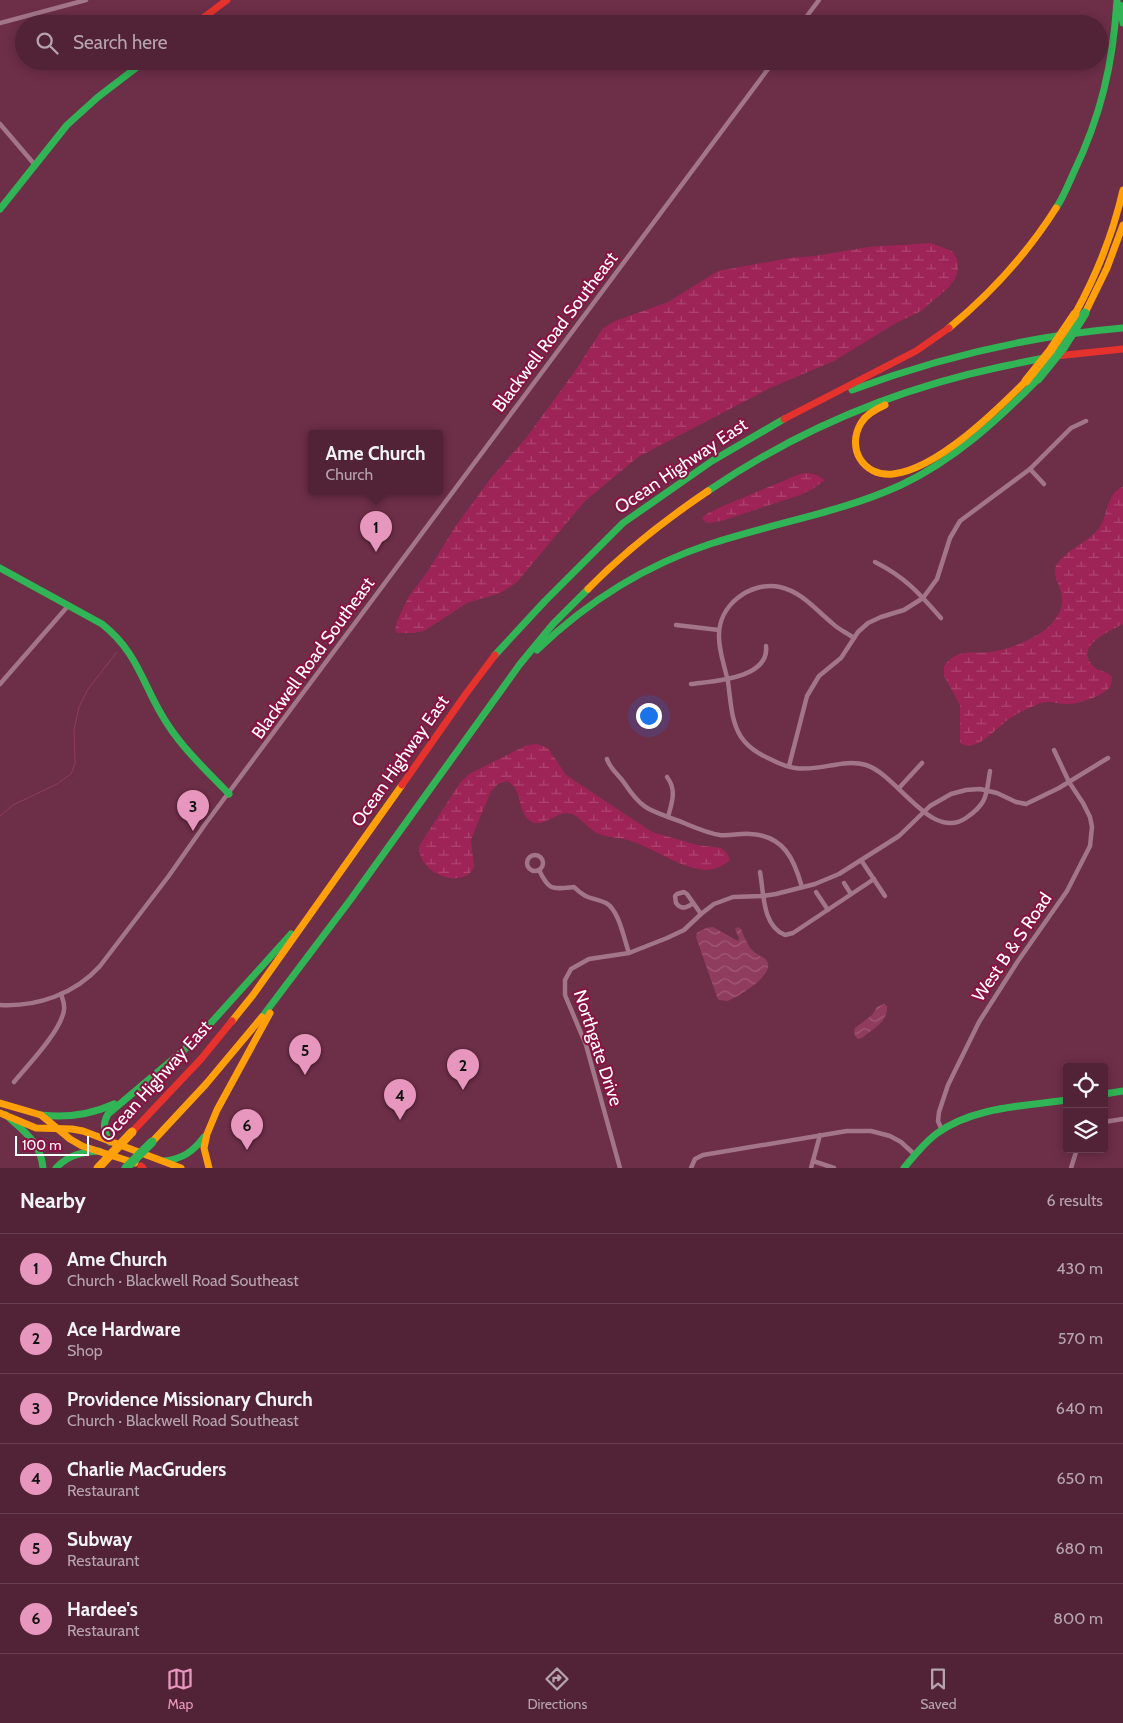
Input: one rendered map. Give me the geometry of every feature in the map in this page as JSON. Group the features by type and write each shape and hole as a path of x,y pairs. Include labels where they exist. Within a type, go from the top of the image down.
{"main road":[{"path":"207,15 227,0"},
{"path":"1118,0 1123,23"},
{"path":"776,423 887,367 930,341 983,299 1018,261 1041,232 1059,204 1088,143 1107,80 1118,0"},
{"path":"0,209 62,131 83,109 133,70"},
{"path":"928,385 878,408 860,424 855,437 856,451 862,463 871,471 891,474 905,472 920,465 946,449 976,426 1026,381 1050,351 1075,314 1100,264 1116,221 1123,190"},
{"path":"498,693 543,644 591,604 621,584 660,564 707,545 834,511 896,488 929,470 983,433 1038,379 1063,348 1085,313 1107,268 1123,225"},
{"path":"776,423 887,376 968,352 1047,336 1123,328"},
{"path":"498,693 529,651 580,595 634,546 676,513 728,477 788,442 862,408 928,385 1001,366 1075,353 1123,349"},
{"name":"Ocean Highway East","path":"98,1168 201,1058 248,1002 359,848 465,695 499,650 623,523 712,461 776,423"},
{"path":"0,568 102,624 118,635 138,664 168,725 188,750 229,794"},
{"name":"Ocean Highway East","path":"126,1168 204,1087 236,1049 349,902 498,693"},
{"path":"110,1142 104,1130 104,1119 108,1114 184,1050 210,1024 321,900"},
{"path":"209,1168 204,1148 207,1134 217,1110 268,1016 307,957"},
{"path":"1108,1093 1123,1091"},
{"path":"0,1103 40,1115 70,1118 86,1116 107,1108 125,1098"},
{"path":"904,1168 914,1154 942,1130 974,1114 1063,1101"},
{"path":"3,1114 36,1128 83,1130 181,1168"},
{"path":"3,1114 33,1139 40,1152 43,1168"},
{"path":"40,1115 75,1142 144,1167"},
{"path":"164,1161 185,1157 193,1151 207,1134"},
{"path":"56,1168 62,1160 77,1153 99,1151"}],"street":[{"path":"30,15 86,0"},
{"path":"808,15 819,0"},
{"path":"0,23 15,19"},
{"name":"Blackwell Road Southeast","path":"0,1005 31,1004 61,994 87,979 100,966 767,70"},
{"path":"0,124 35,165"},
{"path":"789,766 805,702 810,688 819,676 844,654 854,638 868,623 904,610 923,598 937,579 950,538 960,521 1030,469 1071,428 1086,421"},
{"path":"1030,469 1044,484"},
{"path":"875,562 902,577 941,618"},
{"path":"854,638 834,625 802,596 783,588 767,586 752,589 739,596 725,612 719,630 719,643 734,719 741,737 754,750 789,766 808,768 859,764 879,772 924,812 939,822 948,824 958,822 979,809 985,799 990,771"},
{"path":"0,684 68,606"},
{"path":"676,625 719,630"},
{"path":"691,684 741,676 758,666 765,657 766,646"},
{"name":"West B & S Road","path":"942,1130 938,1121 938,1112 948,1085 980,1022 1018,961 1066,891 1087,855 1090,846 1092,827 1090,818 1083,803 1069,782 1054,750"},
{"name":"Northgate Drive","path":"620,1168 586,1045 568,1003 564,988 567,974 571,969 589,959 628,953 667,938 684,930 714,904 733,897 763,896 830,878 904,833 937,801 951,794 973,789 987,790 1026,804 1069,782 1108,758"},
{"path":"606,759 610,768 623,781 637,801 656,814 706,832 728,835 749,834 771,838 789,853 796,865 802,887"},
{"path":"899,788 922,763"},
{"path":"667,777 674,790 668,817"},
{"path":"861,860 886,896"},
{"path":"539,870 550,887 558,889 574,887 582,895 607,904 617,915 628,953"},
{"path":"760,872 766,910 773,924 785,935 793,934 874,880"},
{"path":"844,883 851,894"},
{"path":"816,892 828,910"},
{"path":"694,904 701,914"},
{"path":"14,1082 45,1044 62,1018 64,1005 61,994"},
{"path":"1108,1121 1123,1119"},
{"path":"691,1168 696,1159 703,1155 846,1131 871,1131 890,1136 901,1142 914,1154"},
{"path":"811,1168 820,1135"},
{"path":"1071,1168 1076,1153"},
{"path":"813,1161 834,1168"}],"green space":[{"path":"931,243 952,251 957,259 958,269 955,279 948,288 921,311 896,323 834,361 770,388 638,457 585,501 516,583 500,593 467,603 424,631 398,633 395,630 397,621 409,596 428,571 455,527 491,478 526,438 573,374 603,328 615,321 668,302 718,271 789,258 815,256 868,247"},
{"path":"800,474 817,475 825,480 800,495 721,521 707,523 702,518 723,506"},
{"path":"1123,487 1123,624 1095,640 1088,652 1088,659 1093,666 1112,677 1109,688 1095,697 1076,703 1040,703 1012,717 986,738 973,745 960,743 960,705 944,676 944,666 962,653 989,652 1027,641 1042,632 1053,622 1062,604 1055,571 1056,566 1065,555 1089,538 1099,528 1110,499 1117,490"},
{"path":"537,744 548,748 566,775 652,832 697,845 721,848 727,853 730,860 719,867 709,870 696,869 640,844 597,833 576,816 569,814 563,814 540,823 535,823 525,816 516,789 507,781 498,784 491,791 476,827 471,840 474,867 469,874 461,878 442,876 426,865 421,856 419,846 460,783 469,774 527,745"}],"water":[{"path":"713,927 738,941 739,938 735,929 738,927 741,929 750,947 766,959 768,966 766,972 754,984 727,1001 719,1000 717,997 696,937 697,933 706,928"},
{"path":"884,1004 887,1006 885,1017 875,1028 858,1039 855,1036 855,1028 872,1015 877,1007"}],"waterway":[{"path":"0,816 13,805 57,784 71,774 75,764 74,730 79,707 88,689 117,652"}],"traffic: fast":[{"path":"1056,208 1083,152 1098,110 1109,68 1117,0"},
{"path":"1120,5 1123,23"},
{"path":"0,209 67,125 98,97 133,70"},
{"path":"1038,379 1063,348 1085,313"},
{"path":"852,390 952,358 1019,342 1123,328"},
{"path":"708,491 776,449 812,431 885,400 961,376 1056,356"},
{"path":"537,650 596,601 617,587 662,563 710,544 878,495 920,475 939,464 974,438 1038,379"},
{"path":"495,655 545,601 623,523 712,461 784,419"},
{"path":"0,568 102,624 115,635 133,659 160,711 175,735 229,794"},
{"path":"262,1017 351,899 520,664 553,624 588,589"},
{"path":"110,1142 104,1128 108,1114 184,1050 291,934"},
{"path":"1108,1093 1123,1091"},
{"path":"904,1168 936,1134 966,1118 999,1109 1063,1100"},
{"path":"41,1115 78,1115 114,1104"},
{"path":"6,1115 35,1144 42,1159 43,1168"},
{"path":"164,1161 176,1159 187,1154 204,1137"},
{"path":"126,1168 152,1142"},
{"path":"56,1168 65,1160 76,1155 99,1151"}],"traffic: slow":[{"path":"1075,314 1104,253 1123,190"},
{"path":"949,328 994,287 1033,241 1056,208"},
{"path":"1085,313 1107,268 1123,225"},
{"path":"1026,381 1050,351 1075,314"},
{"path":"885,405 871,412 863,420 857,432 855,442 860,459 866,466 882,474 893,474 910,470 946,451 982,423 1026,381"},
{"path":"588,589 645,537 708,491"},
{"path":"232,1021 253,995 402,785"},
{"path":"209,1168 204,1148 207,1134 217,1110 270,1013"},
{"path":"152,1142 206,1084 262,1017"},
{"path":"0,1103 41,1115 70,1139 82,1146 135,1163"},
{"path":"0,1113 36,1128 83,1131 181,1168"},
{"path":"98,1168 132,1132"}],"traffic: jam":[{"path":"207,15 227,0"},
{"path":"784,419 916,351 949,328"},
{"path":"1056,356 1123,349"},
{"path":"402,785 495,655"},
{"path":"132,1132 201,1059 232,1021"}],"place":[{"name":"Ame Church","path":"376,552"},
{"name":"Providence Missionary Church","path":"193,831"},
{"name":"Subway","path":"305,1075"},
{"name":"Ace Hardware","path":"463,1090"},
{"name":"Charlie MacGruders","path":"400,1120"},
{"name":"Hardee's","path":"247,1150"}]}
